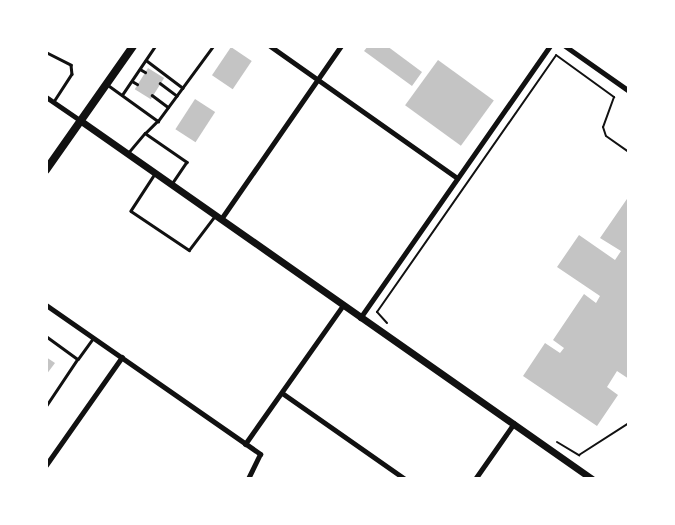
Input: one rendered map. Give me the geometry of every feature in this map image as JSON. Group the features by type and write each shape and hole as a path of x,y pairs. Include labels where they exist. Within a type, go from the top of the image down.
{"main road":[{"path":"46,170 133,46"}],"street":[{"path":"270,46 457,178"},
{"path":"218,218 341,46"},
{"path":"360,318 550,46"},
{"path":"565,46 629,91"},
{"path":"46,97 592,479"},
{"path":"46,305 260,454 248,479"},
{"path":"246,444 343,305"},
{"path":"46,465 122,357"},
{"path":"282,393 405,479"},
{"path":"475,479 514,423"}],"lane":[{"path":"122,95 156,46"},
{"path":"127,154 158,121 214,46"},
{"path":"46,52 71,65 72,74 54,102"},
{"path":"146,60 183,88"},
{"path":"140,69 145,72"},
{"path":"132,80 137,84"},
{"path":"160,83 177,96"},
{"path":"107,84 158,121"},
{"path":"152,95 168,107"},
{"path":"145,133 187,162 172,185"},
{"path":"155,173 130,211 189,250 218,218"},
{"path":"46,336 78,359"},
{"path":"46,407 93,337"}],"path":[{"path":"395,329 377,312 556,55 614,97 603,127 606,136 629,152"},
{"path":"554,440 579,455 629,423"}],"building":[{"path":"368,46 387,46 422,72 412,86 364,51"},
{"path":"231,47 252,61 233,89 212,75"},
{"path":"438,60 494,101 461,146 405,105"},
{"path":"148,68 164,78 151,99 135,89"},
{"path":"195,99 215,112 196,142 175,129"},
{"path":"629,196 629,379 617,371 607,387 618,395 597,426 523,376 545,343 560,353 564,348 553,340 584,294 596,303 600,296 557,267 579,235 615,260 621,251 600,238"},
{"path":"46,357 55,363 46,375"}]}
